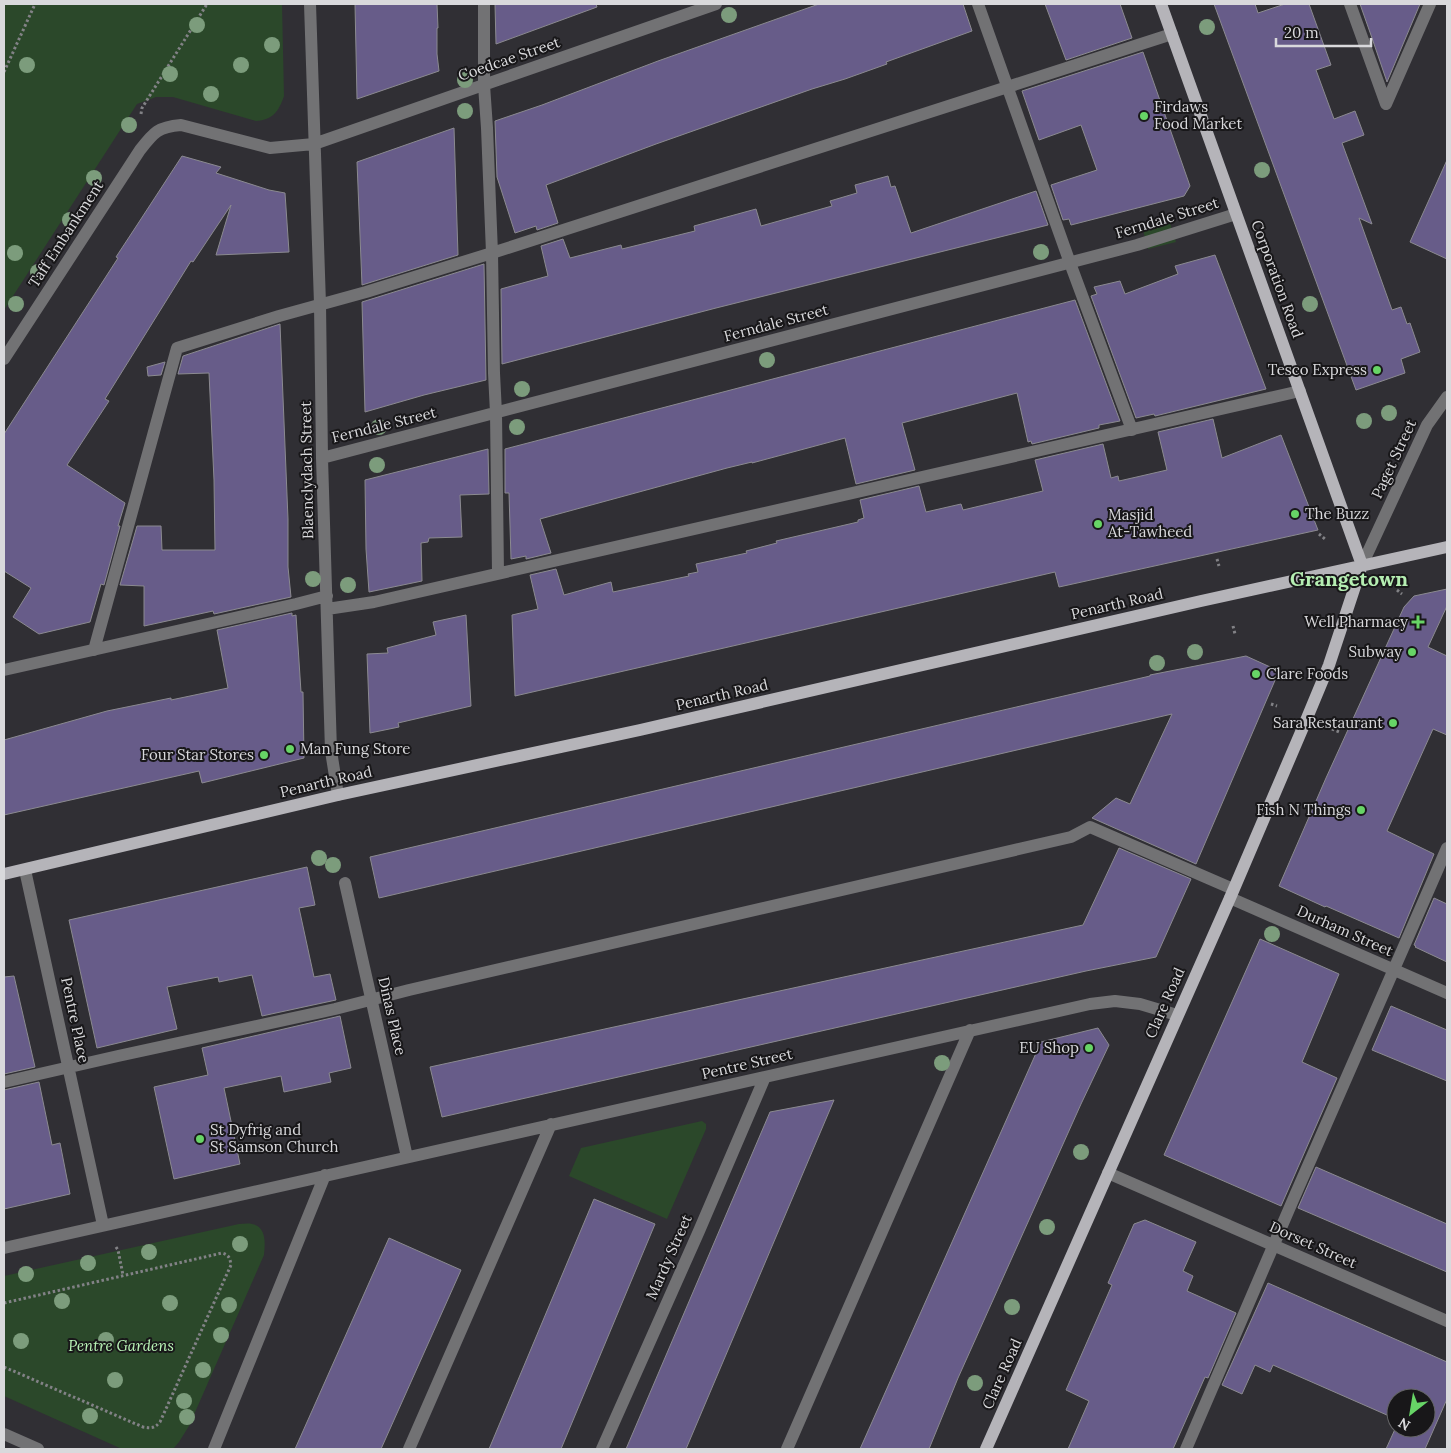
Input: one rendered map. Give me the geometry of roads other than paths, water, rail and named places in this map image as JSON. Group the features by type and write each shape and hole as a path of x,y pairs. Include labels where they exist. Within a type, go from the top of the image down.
{"main road":[{"name":"Corporation Road","path":"1161,4 1362,565"},
{"name":"Penarth Road","path":"4,874 338,795 640,730 1447,547"},
{"name":"Clare Road","path":"991,1448 1108,1173 1329,665 1362,565"}],"street":[{"path":"310,4 314,144"},
{"path":"484,4 484,85 492,253 498,574"},
{"name":"Coedcae Street","path":"159,130 168,126 182,125 270,148 314,144 716,4"},
{"path":"978,4 1132,430"},
{"path":"1350,4 1386,104 1430,4"},
{"path":"94,650 177,348 492,253 1172,34"},
{"name":"Taff Embankment","path":"4,359 140,150 150,137 159,130"},
{"name":"Blaenclydach Street","path":"314,144 320,304 322,458 331,750 338,795"},
{"name":"Ferndale Street","path":"322,458 1137,245 1236,214"},
{"path":"4,670 296,604 374,602 1300,391"},
{"name":"Paget Street","path":"1362,565 1427,425 1447,397"},
{"name":"Durham Street","path":"371,999 1071,837 1090,827 1231,894 1290,925 1447,993"},
{"path":"1186,1449 1447,848"},
{"name":"Pentre Place","path":"25,870 103,1224"},
{"name":"Dinas Place","path":"345,883 408,1157"},
{"path":"4,1082 335,1009 371,999"},
{"name":"Pentre Street","path":"325,1175 1090,1004 1115,1001 1140,1004 1177,1015"},
{"path":"787,1449 970,1030"},
{"name":"Mardy Street","path":"602,1449 699,1231 764,1076"},
{"path":"409,1449 551,1124"},
{"name":"Dorset Street","path":"1108,1173 1447,1321"},
{"path":"4,1248 325,1175"},
{"path":"214,1449 325,1175"},
{"path":"4,1434 38,1449"}],"place":[{"name":"Firdaws Food Market","path":"1144,116"},
{"name":"Tesco Express","path":"1377,370"},
{"name":"The Buzz","path":"1295,514"},
{"name":"Masjid At-Tawheed","path":"1098,524"},
{"name":"Well Pharmacy","path":"1418,622"},
{"name":"Subway","path":"1412,652"},
{"name":"Clare Foods","path":"1256,674"},
{"name":"Sara Restaurant","path":"1393,723"},
{"name":"Man Fung Store","path":"290,749"},
{"name":"Four Star Stores","path":"264,755"},
{"name":"Fish N Things","path":"1361,810"},
{"name":"EU Shop","path":"1089,1048"},
{"name":"St Dyfrig and St Samson Church","path":"200,1139"}],"district":[{"name":"Grangetown","path":"1349,579"}],"park label":[{"name":"Pentre Gardens","path":"121,1346"}]}
